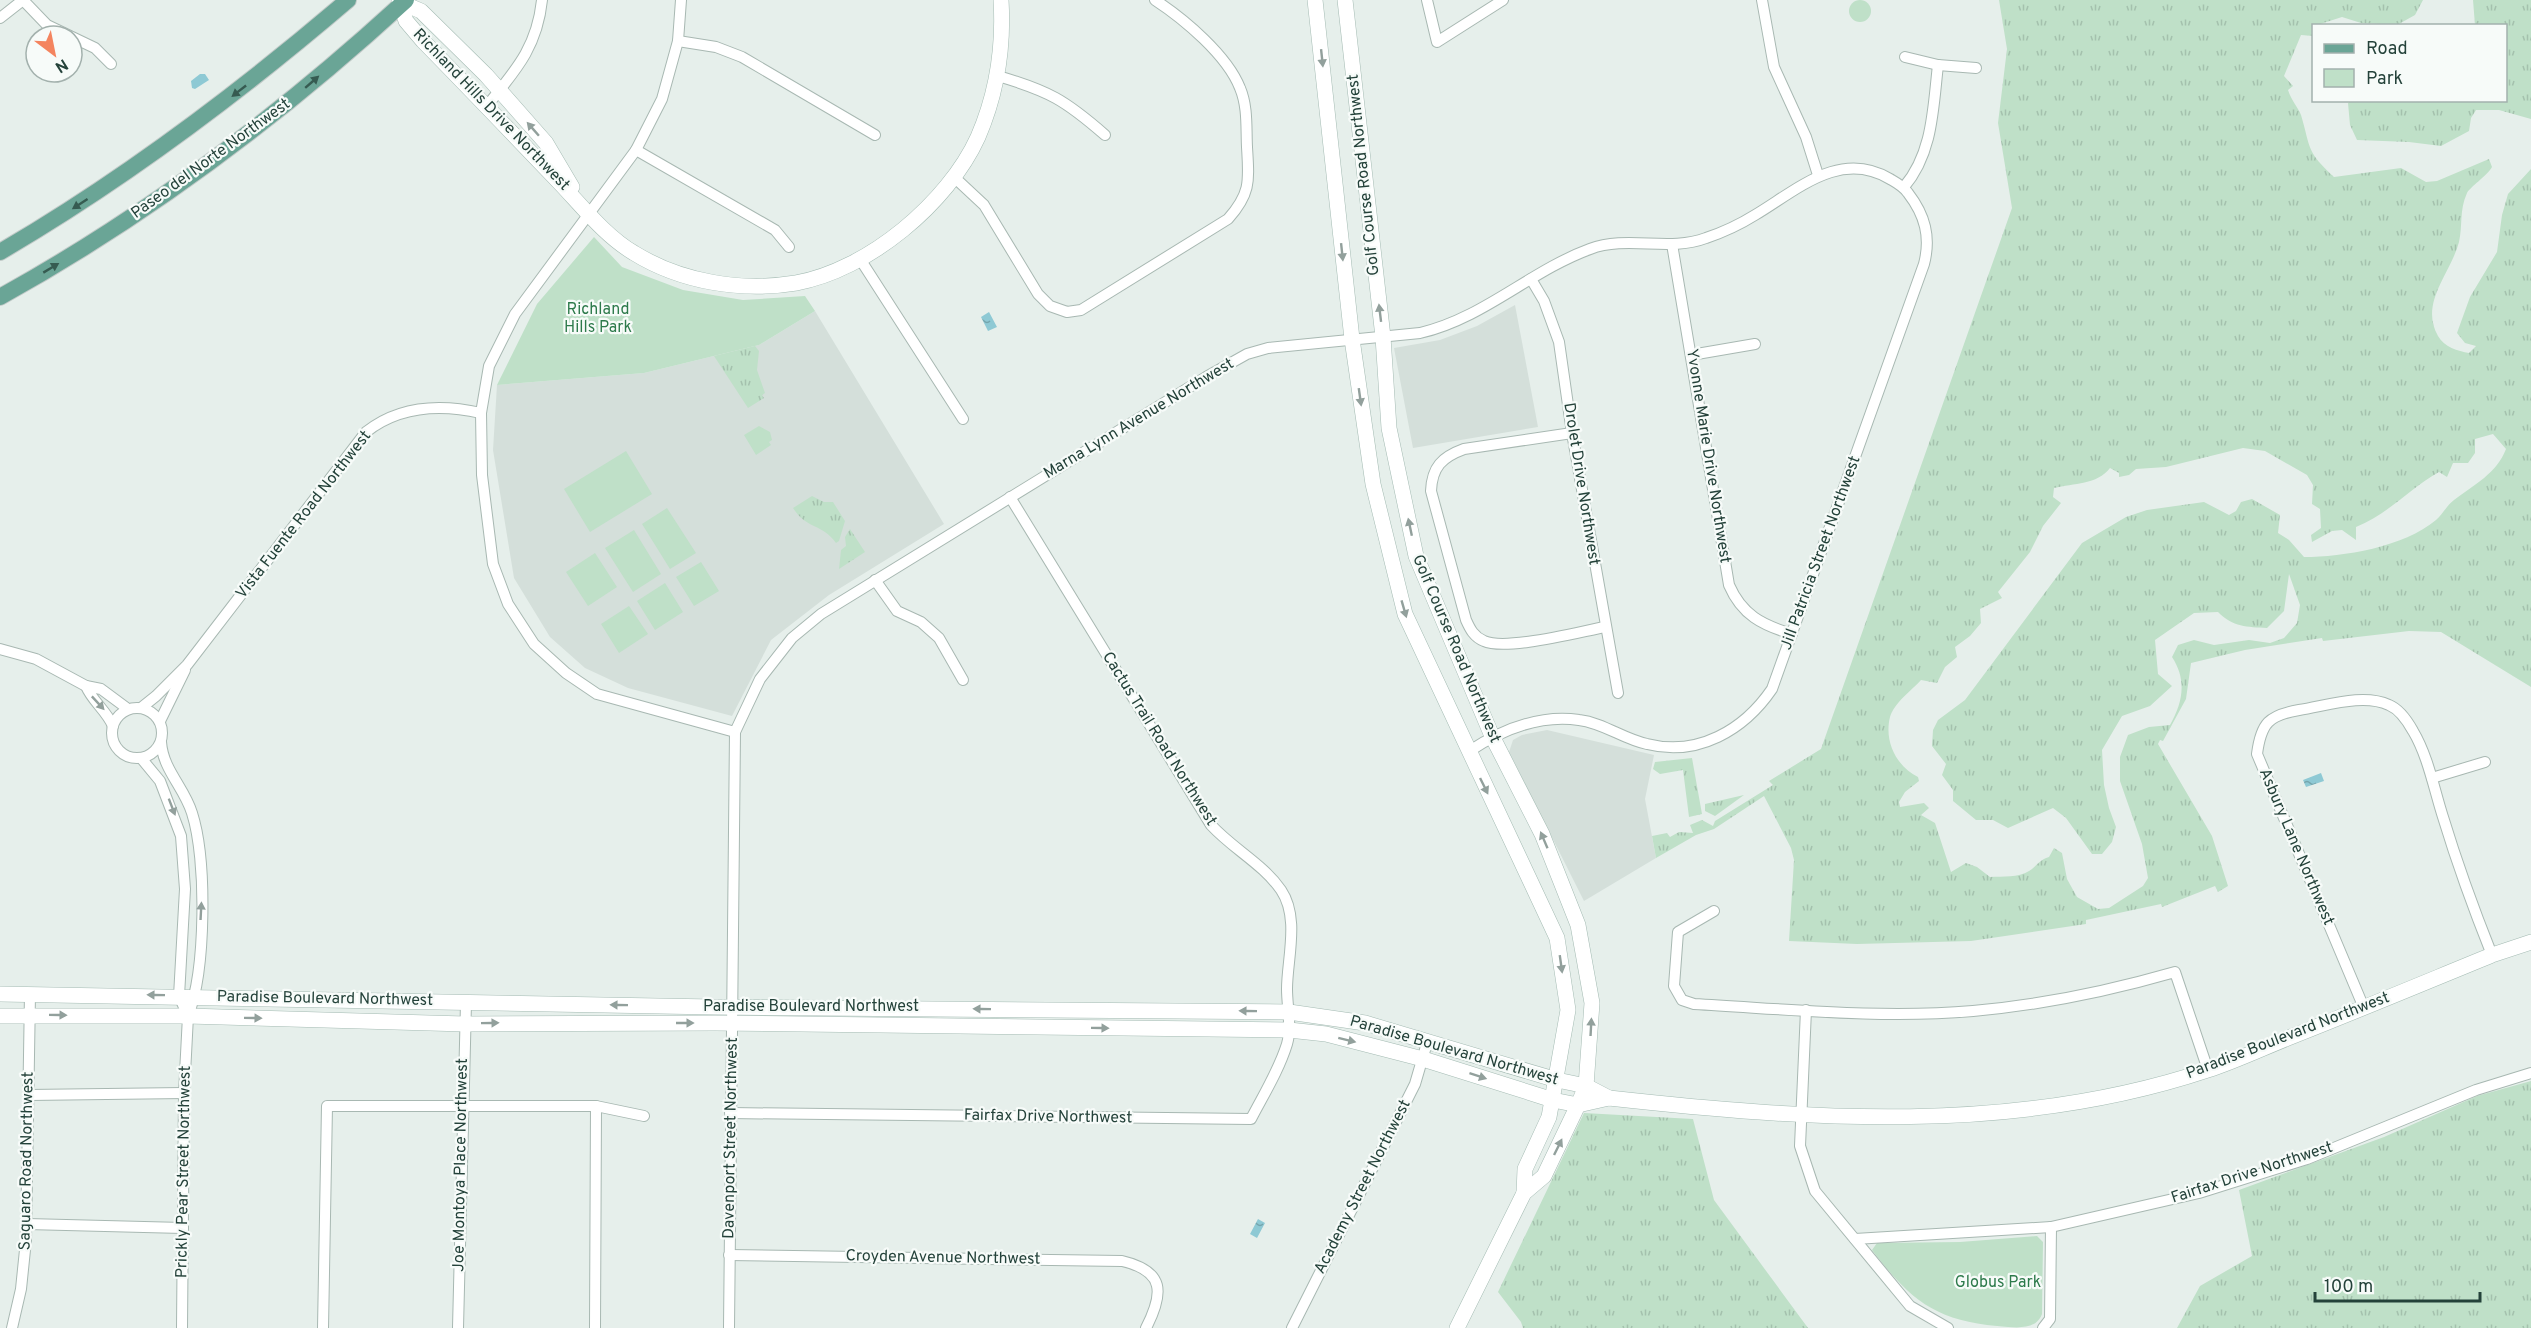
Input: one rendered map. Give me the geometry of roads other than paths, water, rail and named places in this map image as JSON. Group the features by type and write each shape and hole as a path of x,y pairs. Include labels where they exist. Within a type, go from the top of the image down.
{"main road":[{"path":"0,252 88,198 180,136 270,67 348,0"},
{"name":"Paseo del Norte Northwest","path":"0,297 82,249 199,171 294,98 402,1"}],"street":[{"path":"0,18 23,0 46,24"},
{"path":"486,107 524,60 536,35 542,0"},
{"path":"681,0 678,41 662,99 636,150 514,314 489,366 481,413 482,476 493,564 508,604 534,644 566,673 597,693 735,732"},
{"name":"Richland Hills Drive Northwest","path":"402,1 406,21 486,107 589,212 632,252 667,270 710,283 795,283 825,274 860,259 894,237 928,207 954,177 977,139 998,76 1003,36 1002,0"},
{"path":"954,177 984,205 1038,294 1050,306 1066,312 1081,310 1228,219 1242,203 1249,184 1245,104 1240,87 1221,59 1197,33 1155,0"},
{"name":"Golf Course Road Northwest","path":"1316,0 1352,339 1373,484 1405,614 1557,938 1568,1010 1549,1117 1525,1169 1524,1193"},
{"name":"Golf Course Road Northwest","path":"1345,0 1383,337 1389,428 1416,556 1492,736 1542,834 1578,925 1592,1002 1586,1086 1544,1176 1524,1193 1457,1328"},
{"path":"1427,0 1437,42 1503,0"},
{"path":"1762,0 1773,67 1806,137 1818,175"},
{"name":"Richland Hills Drive Northwest","path":"402,1 421,11 499,90 546,143 589,212"},
{"path":"678,41 716,47 742,57 875,135"},
{"path":"84,42 95,48 111,64"},
{"path":"1905,57 1938,65 1976,68"},
{"path":"1904,187 1922,161 1930,126 1938,65"},
{"path":"998,76 1040,88 1071,105 1105,135"},
{"path":"636,150 775,230 789,248"},
{"name":"Jill Patricia Street Northwest","path":"1468,752 1492,736 1532,721 1555,718 1579,720 1604,726 1647,745 1666,747 1708,742 1735,728 1757,711 1772,689 1929,246 1927,230 1920,211 1904,187 1881,174 1861,168 1837,170 1818,175"},
{"name":"Marna Lynn Avenue Northwest","path":"735,732 760,679 792,638 821,614 1247,354 1268,348 1383,337 1443,327 1487,307 1564,260 1592,248 1623,243 1696,242 1728,231 1818,175"},
{"name":"Yvonne Marie Drive Northwest","path":"1672,244 1729,585 1735,599 1754,620 1792,634"},
{"path":"860,259 963,419"},
{"name":"Drolet Drive Northwest","path":"1531,279 1544,301 1559,342 1572,433 1618,693"},
{"path":"1691,355 1755,344"},
{"name":"Vista Fuente Road Northwest","path":"141,708 188,665 366,432 381,420 411,409 462,409 481,413"},
{"path":"1572,433 1464,449 1450,454 1439,463 1431,476 1431,491 1466,620 1473,633 1482,640 1505,645 1605,627"},
{"name":"Cactus Trail Road Northwest","path":"1010,497 1211,825 1227,843 1267,872 1283,893 1289,913 1289,1012"},
{"path":"875,580 897,611 921,622 939,638 963,680"},
{"path":"0,649 36,659 86,686 101,689 128,709"},
{"name":"Vista Fuente Road Northwest","path":"160,722 188,665"},
{"path":"86,686 88,693 106,712 112,726 113,740 121,753 141,758 156,774 167,795 183,849 185,889 179,996 188,1016"},
{"name":"Asbury Lane Northwest","path":"2364,1008 2264,774 2258,754 2260,734 2269,720 2282,713 2360,700 2378,701 2391,705 2414,732 2432,778 2492,955"},
{"path":"112,726 121,713 128,709 141,708 152,712 160,722 161,742 167,768 192,813 200,850 202,889 196,996 188,1016"},
{"name":"Davenport Street Northwest","path":"729,1328 730,1113 734,1024 732,798 735,732"},
{"path":"141,758 156,750 161,742"},
{"path":"2432,778 2485,762"},
{"path":"1714,911 1678,932 1674,986 1682,1000 1694,1004 1920,1014 1972,1011 2026,1005 2126,986 2175,972 2208,1070"},
{"name":"Paradise Boulevard Northwest","path":"0,1016 188,1016 465,1024 734,1024 1289,1030 1326,1034 1423,1059 1552,1100 1578,1105 1609,1098 1801,1115 1938,1117 2014,1112 2140,1089 2208,1070 2492,955 2531,942"},
{"name":"Paradise Boulevard Northwest","path":"0,994 733,1007 1040,1009 1049,997 1060,1009 1289,1012 1365,1023 1427,1043 1586,1086 1609,1098"},
{"name":"Saguaro Road Northwest","path":"12,1328 21,1289 27,1224 30,994"},
{"name":"Joe Montoya Place Northwest","path":"458,1328 466,1003"},
{"path":"815,1026 857,1017 869,1008"},
{"path":"1020,1027 1040,1009"},
{"path":"1060,1009 1076,1027"},
{"path":"1130,1010 1154,1028"},
{"path":"1806,1010 1800,1146 1815,1191 1910,1306 1948,1328"},
{"name":"Fairfax Drive Northwest","path":"730,1113 1251,1119 1276,1071 1287,1043 1289,1012"},
{"name":"Prickly Pear Street Northwest","path":"182,1328 184,1093 188,1016"},
{"name":"Academy Street Northwest","path":"1292,1328 1415,1084 1427,1043"},
{"name":"Fairfax Drive Northwest","path":"1855,1239 2050,1227 2199,1193 2307,1159 2476,1090 2531,1073"},
{"path":"29,1095 184,1093"},
{"path":"323,1328 327,1106 596,1106 644,1116"},
{"path":"595,1328 596,1106"},
{"path":"27,1224 183,1228"},
{"path":"2043,1328 2050,1319 2050,1227"},
{"name":"Croyden Avenue Northwest","path":"729,1255 1122,1261 1141,1265 1152,1275 1159,1298 1146,1328"}],"water":[{"path":"200,74 205,74 209,80 195,89 192,88 191,81"},
{"path":"989,312 997,327 988,331 981,317"},
{"path":"2321,773 2324,781 2306,787 2303,780"},
{"path":"1258,1219 1265,1223 1257,1238 1250,1234"}],"park label":[{"name":"Richland Hills Park","path":"598,319"},
{"name":"Globus Park","path":"1998,1283"}]}
